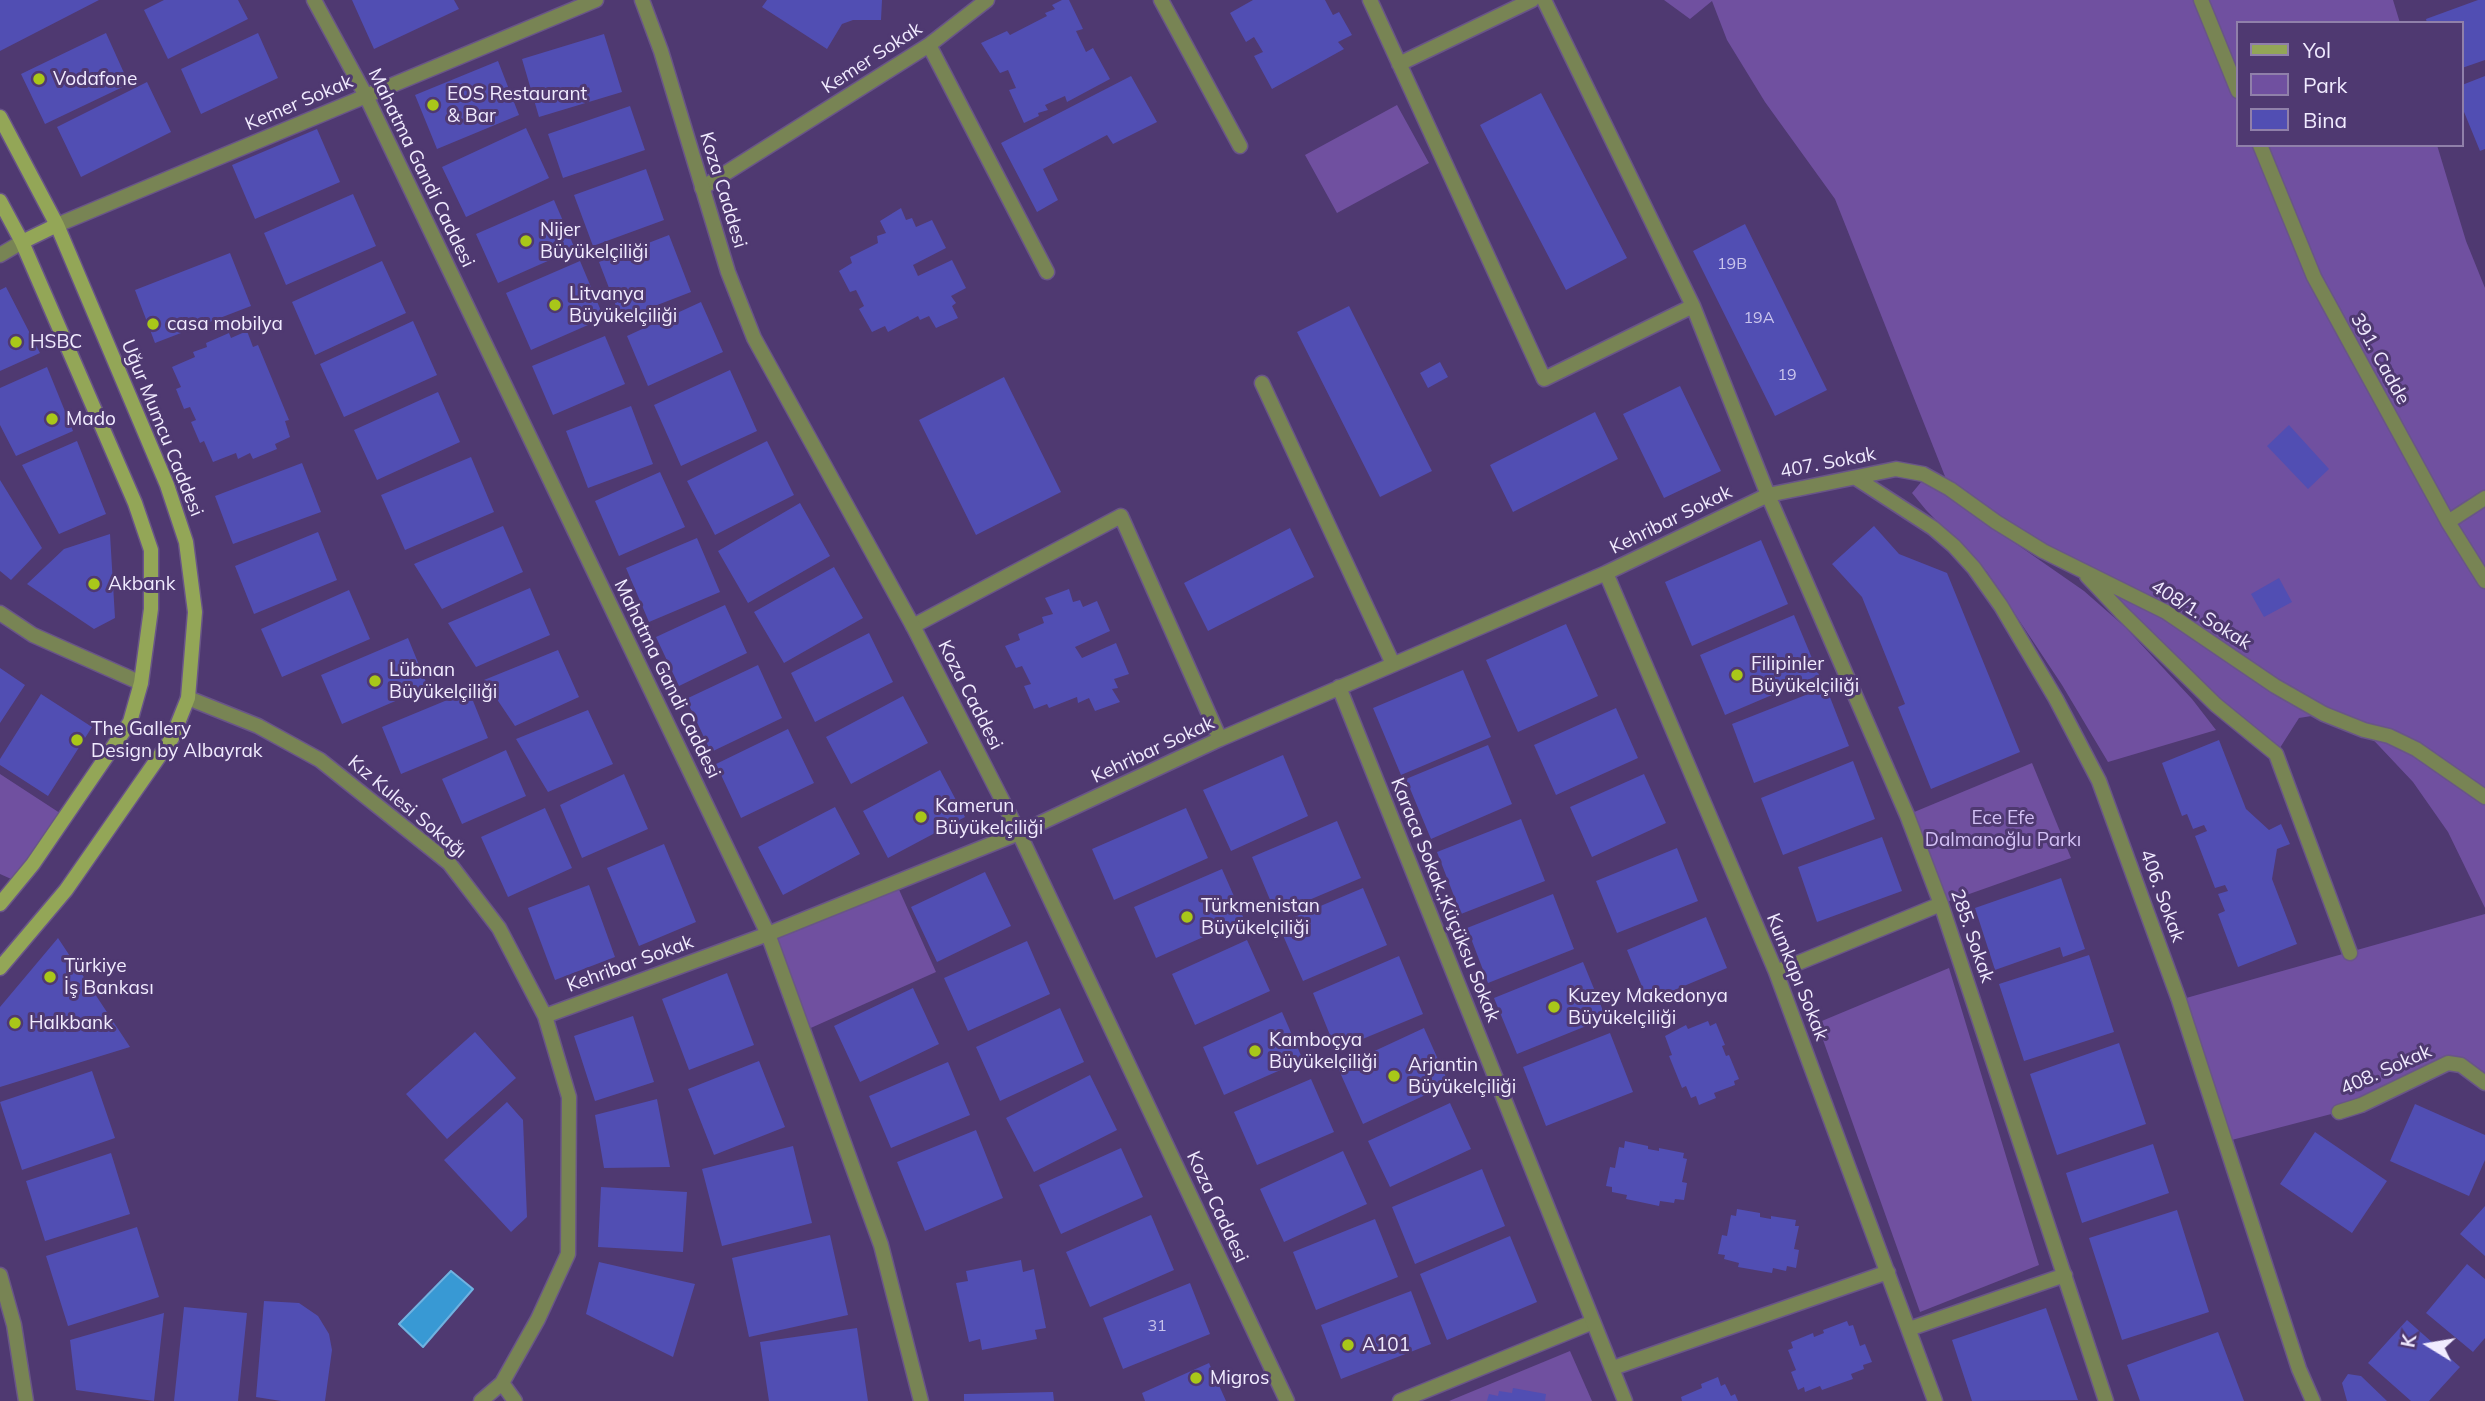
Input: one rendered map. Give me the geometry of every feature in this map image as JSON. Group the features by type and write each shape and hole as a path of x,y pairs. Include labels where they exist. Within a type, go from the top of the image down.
{"main road":[{"name":"Uğur Mumcu Caddesi","path":"0,117 57,225 167,485 186,542 195,612 188,698 172,738 66,890 0,968"},
{"path":"0,201 22,242 135,503 151,550 152,609 141,683 130,722 33,864 0,904"},
{"path":"22,242 57,225"}],"street":[{"name":"Mahatma Gandi Caddesi","path":"314,0 366,96 768,934 881,1245 921,1401"},
{"name":"Kemer Sokak","path":"57,225 596,0"},
{"name":"Koza Caddesi","path":"642,0 661,51 728,272 754,338 913,626 1019,833 1287,1401"},
{"name":"Kemer Sokak","path":"702,188 929,46 987,0"},
{"path":"1161,0 1240,146"},
{"path":"1370,0 1544,379 1693,306"},
{"path":"1399,64 1532,0"},
{"name":"285. Sokak","path":"1544,0 1693,306 1768,495 1907,815 1941,904 2106,1401"},
{"path":"2201,0 2236,86"},
{"path":"929,46 1046,272"},
{"name":"391. Cadde","path":"2261,147 2314,276 2448,522 2485,581"},
{"path":"0,255 22,242"},
{"path":"1262,383 1393,664"},
{"name":"407. Sokak","path":"1768,495 1896,469"},
{"name":"408/1. Sokak","path":"1896,469 1923,474 1950,489 2043,551 2166,612 2275,686 2324,714 2364,730 2389,736 2416,749 2485,797"},
{"name":"406. Sokak","path":"1856,478 1933,528 1974,568 2001,606 2056,699 2099,781 2179,1000 2299,1369 2313,1401"},
{"name":"Kehribar Sokak","path":"545,1016 768,934 1019,833 1220,739 1606,573 1768,495"},
{"path":"2448,522 2485,498"},
{"path":"913,626 1121,516 1220,739"},
{"path":"2082,570 2216,705 2276,754 2350,953"},
{"name":"Kumkapı Sokak","path":"1606,573 1776,972 1935,1401"},
{"path":"0,613 33,635 141,683"},
{"name":"Karaca Sokak.;Küçüksu Sokak","path":"1339,687 1625,1401"},
{"name":"Kız Kulesi Sokağı","path":"188,698 258,726 320,760 449,863 499,928 545,1016 569,1097 568,1254 538,1319 502,1384 481,1401"},
{"path":"1776,972 1941,904"},
{"name":"408. Sokak","path":"2339,1112 2361,1105 2448,1063 2461,1065 2485,1083"},
{"path":"1613,1368 1888,1272"},
{"path":"0,1275 14,1325 26,1401"},
{"path":"1909,1329 2065,1275"},
{"path":"1400,1401 1593,1322"},
{"path":"502,1384 515,1401"}],"green space":[{"path":"1664,0 2393,0 2399,21 2236,21 2236,147 2438,147 2466,241 2485,288 2485,908 2448,832 2413,782 2364,730 2324,714 2299,718 2276,754 2082,570 1950,489 1835,199 1765,102 1727,40 1712,1 1690,19"},
{"path":"1397,105 1429,163 1337,213 1305,155"},
{"path":"1922,481 2084,591 2125,627 2192,699 2216,730 2108,762 2062,685 1987,572 1912,493"},
{"name":"Ece Efe Dalmanoğlu Parkı","path":"2032,763 2071,858 1941,904 1907,815"},
{"path":"0,774 66,817 18,882 0,874"},
{"path":"896,883 936,972 804,1031 768,934"},
{"path":"2485,914 2485,1083 2461,1065 2339,1112 2224,1142 2179,1000"},
{"path":"1949,968 2039,1265 1920,1312 1817,1023"},
{"path":"1570,1351 1592,1401 1449,1401"}],"water":[{"path":"451,1271 473,1289 423,1347 399,1324"}],"building":[{"path":"0,0 99,0 0,51"},
{"path":"164,0 238,0 248,19 168,59 144,10"},
{"path":"352,0 454,0 459,9 374,49"},
{"path":"767,0 882,0 881,20 853,20 842,24 827,49 762,7"},
{"path":"1069,0 1083,29 1076,31 1086,52 1093,48 1110,79 1067,102 1065,96 1045,105 1048,110 1038,113 1039,116 1024,123 1009,90 1016,88 1008,70 1000,73 981,43 1007,31 1010,35 1047,16 1045,13 1055,9 1052,5"},
{"path":"1253,0 1325,0 1333,15 1339,12 1352,35 1338,42 1344,49 1272,89 1254,56 1263,52 1254,37 1246,42 1230,13"},
{"path":"2478,0 2485,0 2485,60 2464,67 2464,21 2426,19"},
{"path":"106,33 129,84 45,124 21,74"},
{"path":"258,33 278,78 201,114 181,69"},
{"path":"604,34 622,92 539,117 522,59"},
{"path":"498,61 519,115 437,149 415,95"},
{"path":"1131,76 1157,122 1113,144 1107,135 1043,169 1058,200 1037,212 1001,143"},
{"path":"2485,76 2485,149 2480,151 2464,112 2464,84"},
{"path":"147,82 171,132 81,177 57,127"},
{"path":"1541,93 1627,258 1566,290 1480,125"},
{"path":"630,106 645,150 563,178 548,134"},
{"path":"526,128 549,178 466,217 442,167"},
{"path":"317,129 340,182 255,219 232,165"},
{"path":"646,169 664,220 593,246 574,195"},
{"path":"353,194 376,246 286,285 264,233"},
{"name":"Nijer Büyükelçiliği","path":"554,200 575,249 498,283 476,234"},
{"path":"901,208 906,220 912,218 916,227 932,220 946,248 913,265 918,276 952,260 966,288 951,296 956,303 952,306 958,318 936,328 929,316 920,320 918,316 888,332 885,326 872,332 859,309 864,306 856,290 850,292 839,271 852,263 850,257 878,243 877,236 886,233 880,221"},
{"path":"1745,224 1827,390 1775,416 1693,251"},
{"path":"669,235 691,292 621,319 599,262"},
{"path":"230,253 251,306 155,343 135,290"},
{"path":"382,261 406,313 315,355 292,302"},
{"name":"Litvanya Büyükelçiliği","path":"580,261 604,318 531,350 506,293"},
{"path":"6,287 40,353 0,371 0,290"},
{"path":"701,302 723,352 648,386 627,336"},
{"path":"1349,306 1432,471 1380,497 1297,332"},
{"path":"413,321 437,375 344,417 320,364"},
{"path":"247,331 253,347 258,345 289,420 285,421 290,437 275,444 277,449 253,459 250,453 238,459 236,453 213,462 204,441 200,443 191,422 196,420 190,407 184,409 176,389 181,387 172,367 195,357 193,352 207,347 206,343 229,333 231,338"},
{"path":"605,336 625,384 553,415 532,366"},
{"path":"1440,362 1448,377 1428,388 1420,373"},
{"path":"47,367 73,431 16,456 0,425 0,388"},
{"path":"730,370 757,431 681,466 654,405"},
{"path":"1004,377 1061,492 976,535 919,420"},
{"path":"1680,386 1721,471 1664,498 1623,414"},
{"path":"438,392 460,442 377,480 354,430"},
{"path":"631,406 653,464 588,488 566,431"},
{"path":"1595,412 1618,459 1513,512 1490,465"},
{"path":"2289,425 2329,469 2308,489 2267,446"},
{"path":"77,441 106,514 59,534 22,465"},
{"path":"767,441 794,495 715,535 687,481"},
{"path":"471,457 494,512 405,550 381,495"},
{"path":"302,463 321,512 233,544 215,496"},
{"path":"660,472 685,527 619,556 595,501"},
{"path":"0,480 42,548 11,580 0,571"},
{"path":"800,503 830,556 748,603 718,551"},
{"path":"503,526 523,572 442,609 414,564"},
{"path":"1874,526 1899,554 1947,573 2020,752 1931,789 1898,707 1905,704 1862,597 1832,564"},
{"path":"1290,528 1314,577 1208,631 1184,583"},
{"path":"318,532 337,580 254,614 235,566"},
{"path":"110,534 115,618 94,629 27,584 64,549"},
{"path":"697,538 720,592 649,622 626,568"},
{"path":"1761,540 1788,604 1692,646 1665,582"},
{"path":"834,567 863,618 784,663 754,612"},
{"path":"2279,578 2292,602 2264,617 2251,594"},
{"path":"530,588 550,635 476,667 448,623"},
{"path":"1069,589 1073,602 1080,600 1083,607 1097,601 1110,631 1075,647 1082,658 1116,643 1129,674 1114,679 1118,688 1112,689 1120,702 1095,711 1089,698 1078,703 1077,697 1049,708 1047,704 1034,709 1024,686 1031,684 1022,666 1016,668 1005,646 1020,640 1018,634 1044,623 1042,617 1053,614 1045,598"},
{"path":"349,590 370,639 282,677 261,629"},
{"path":"725,605 747,653 679,686 656,637"},
{"path":"1794,615 1819,675 1725,715 1700,655"},
{"path":"1566,624 1598,696 1518,732 1486,660"},
{"path":"869,633 893,682 815,722 791,673"},
{"name":"Lübnan Büyükelçiliği","path":"408,638 428,687 342,724 321,675"},
{"path":"558,650 579,697 515,726 484,680"},
{"path":"758,665 782,718 711,752 686,699"},
{"path":"0,668 25,685 0,723"},
{"path":"1463,670 1491,737 1401,775 1373,708"},
{"path":"1826,687 1849,746 1754,783 1732,724"},
{"path":"469,691 488,738 401,774 382,727"},
{"path":"41,694 92,727 48,796 0,765 0,759"},
{"path":"903,696 928,743 851,784 826,737"},
{"path":"1616,708 1638,758 1556,795 1534,745"},
{"path":"588,710 613,764 548,792 516,739"},
{"path":"788,729 814,783 741,818 716,764"},
{"path":"2219,740 2246,809 2269,830 2281,824 2290,844 2277,849 2272,879 2297,944 2238,967 2218,914 2225,911 2218,894 2228,891 2225,885 2215,888 2195,836 2207,831 2204,825 2193,829 2187,814 2182,816 2162,763"},
{"path":"1488,745 1512,804 1431,839 1406,779"},
{"path":"506,750 526,796 462,824 442,779"},
{"path":"1283,755 1308,816 1231,851 1203,790"},
{"path":"1853,761 1875,819 1783,855 1761,798"},
{"path":"940,770 965,817 888,858 863,811"},
{"path":"624,774 648,829 582,858 560,805"},
{"path":"1644,774 1666,823 1592,857 1570,807"},
{"path":"835,807 860,854 783,895 758,847"},
{"path":"545,808 572,868 508,897 481,837"},
{"path":"1186,808 1208,858 1114,900 1092,849"},
{"path":"1521,819 1545,881 1461,914 1437,852"},
{"path":"1337,821 1361,878 1276,914 1252,857"},
{"path":"1882,837 1902,891 1817,922 1798,867"},
{"path":"664,844 696,922 639,946 607,868"},
{"path":"1677,848 1698,901 1617,933 1596,881"},
{"path":"1222,869 1244,919 1156,958 1134,907"},
{"path":"985,872 1011,926 937,962 911,907"},
{"path":"2061,878 2085,949 2063,957 2060,947 1995,970 1975,908"},
{"path":"589,885 615,957 555,980 528,908"},
{"path":"1363,888 1387,945 1303,981 1278,924"},
{"path":"1553,894 1574,949 1488,983 1467,928"},
{"path":"1706,917 1727,968 1648,1001 1627,950"},
{"path":"58,938 130,1047 0,1087 0,1007"},
{"path":"1247,940 1270,991 1195,1025 1172,974"},
{"path":"1027,941 1050,994 968,1031 944,978"},
{"path":"2089,955 2114,1032 2024,1061 1999,984"},
{"path":"1399,956 1423,1014 1336,1050 1313,993"},
{"path":"1583,962 1606,1018 1517,1054 1494,998"},
{"path":"727,973 754,1045 689,1070 662,999"},
{"path":"913,988 939,1044 860,1082 834,1026"},
{"path":"1060,1008 1084,1062 1000,1101 976,1047"},
{"path":"1282,1012 1303,1060 1224,1095 1203,1047"},
{"path":"633,1016 654,1082 595,1101 574,1036"},
{"path":"1708,1021 1710,1026 1716,1023 1725,1045 1722,1046 1726,1056 1729,1055 1739,1079 1734,1081 1735,1085 1714,1093 1716,1098 1699,1105 1696,1096 1691,1098 1686,1086 1682,1088 1669,1056 1672,1055 1665,1036 1686,1025 1688,1029"},
{"name":"Arjantin Büyükelçiliği","path":"1424,1028 1449,1084 1363,1124 1338,1068"},
{"path":"475,1032 516,1078 447,1139 406,1094"},
{"path":"1610,1033 1633,1092 1546,1126 1523,1067"},
{"path":"2119,1043 2146,1124 2057,1155 2030,1074"},
{"path":"759,1061 785,1127 714,1155 688,1089"},
{"path":"948,1062 970,1115 891,1148 869,1096"},
{"path":"92,1071 115,1138 22,1170 0,1102"},
{"path":"1090,1075 1117,1130 1034,1172 1006,1118"},
{"path":"1311,1079 1334,1132 1257,1165 1234,1112"},
{"path":"657,1099 670,1167 604,1168 595,1115"},
{"path":"507,1102 523,1120 527,1217 511,1232 444,1160"},
{"path":"1450,1103 1471,1149 1390,1187 1368,1141"},
{"path":"2415,1104 2485,1135 2485,1160 2469,1196 2390,1161"},
{"path":"976,1130 1003,1198 925,1231 897,1162"},
{"path":"2315,1132 2387,1181 2352,1233 2280,1184"},
{"path":"1625,1141 1648,1146 1648,1149 1659,1151 1659,1148 1684,1153 1683,1158 1687,1159 1682,1182 1687,1183 1684,1200 1675,1199 1674,1203 1660,1201 1659,1206 1626,1199 1627,1195 1612,1192 1612,1187 1606,1186 1610,1167 1615,1168 1619,1147 1624,1148"},
{"path":"2153,1144 2169,1193 2082,1223 2066,1173"},
{"path":"793,1146 812,1223 722,1246 702,1169"},
{"path":"1121,1148 1143,1197 1061,1234 1039,1185"},
{"path":"1343,1151 1367,1204 1284,1242 1260,1189"},
{"path":"111,1153 130,1214 45,1241 26,1181"},
{"path":"1482,1169 1505,1226 1415,1264 1392,1207"},
{"path":"601,1187 687,1192 683,1252 598,1247"},
{"path":"2485,1206 2485,1256 2460,1234"},
{"path":"1737,1209 1760,1213 1760,1217 1796,1220 1795,1226 1799,1226 1794,1249 1799,1250 1796,1268 1787,1266 1786,1271 1773,1268 1772,1273 1738,1267 1739,1263 1724,1259 1725,1255 1718,1254 1722,1235 1727,1236 1731,1215 1736,1216"},
{"path":"2177,1210 2209,1312 2122,1340 2089,1238"},
{"path":"1151,1215 1174,1270 1090,1307 1066,1252"},
{"path":"1375,1219 1398,1277 1316,1310 1293,1252"},
{"path":"137,1227 159,1297 68,1326 46,1256"},
{"path":"830,1235 848,1315 749,1337 732,1258"},
{"path":"1510,1236 1537,1302 1447,1340 1420,1274"},
{"path":"1021,1260 1023,1272 1034,1269 1046,1328 1035,1330 1037,1339 982,1350 980,1339 969,1342 956,1283 968,1281 966,1271"},
{"path":"599,1262 695,1284 673,1357 586,1314"},
{"path":"2467,1264 2485,1279 2485,1338 2473,1352 2426,1313"},
{"path":"1190,1283 1210,1334 1123,1369 1103,1318"},
{"path":"1411,1291 1431,1344 1341,1379 1321,1325"},
{"path":"264,1301 299,1303 318,1316 329,1334 332,1350 325,1401 281,1401 256,1397"},
{"path":"184,1307 247,1313 238,1401 174,1401"},
{"path":"2046,1308 2078,1400 1972,1401 1952,1340"},
{"path":"164,1313 154,1401 76,1390 70,1340"},
{"path":"2407,1320 2460,1367 2429,1401 2411,1401 2368,1363"},
{"path":"1847,1321 1849,1326 1853,1325 1860,1346 1865,1344 1872,1362 1863,1365 1864,1369 1851,1374 1853,1379 1822,1390 1820,1386 1805,1392 1804,1387 1798,1390 1791,1372 1796,1370 1788,1350 1793,1348 1791,1342 1813,1333 1814,1337 1824,1333 1823,1330"},
{"path":"857,1328 868,1401 769,1401 760,1342"},
{"path":"2218,1332 2244,1401 2140,1401 2127,1365"},
{"name":"Migros","path":"1209,1363 1226,1401 1145,1401 1142,1393"},
{"path":"2348,1374 2361,1376 2387,1401 2347,1401 2342,1383"},
{"path":"1718,1377 1721,1386 1725,1384 1731,1396 1735,1394 1738,1401 1682,1401 1681,1397"},
{"path":"1513,1388 1546,1394 1545,1401 1487,1401 1489,1394 1498,1396 1499,1391 1512,1393"},
{"path":"1053,1392 1054,1401 964,1401 964,1394"}],"place":[{"name":"Vodafone","path":"39,79"},
{"name":"EOS Restaurant & Bar","path":"433,105"},
{"name":"Nijer Büyükelçiliği","path":"526,241"},
{"name":"Litvanya Büyükelçiliği","path":"555,305"},
{"name":"casa mobilya","path":"153,324"},
{"name":"HSBC","path":"16,342"},
{"name":"Mado","path":"52,419"},
{"name":"Akbank","path":"94,584"},
{"name":"Filipinler Büyükelçiliği","path":"1737,675"},
{"name":"Lübnan Büyükelçiliği","path":"375,681"},
{"name":"The Gallery Design by Albayrak","path":"77,740"},
{"name":"Kamerun Büyükelçiliği","path":"921,817"},
{"name":"Türkmenistan Büyükelçiliği","path":"1187,917"},
{"name":"Türkiye İş Bankası","path":"50,977"},
{"name":"Kuzey Makedonya Büyükelçiliği","path":"1554,1007"},
{"name":"Halkbank","path":"15,1023"},
{"name":"Kamboçya Büyükelçiliği","path":"1255,1051"},
{"name":"Arjantin Büyükelçiliği","path":"1394,1076"},
{"name":"A101","path":"1348,1345"},
{"name":"Migros","path":"1196,1378"}]}
